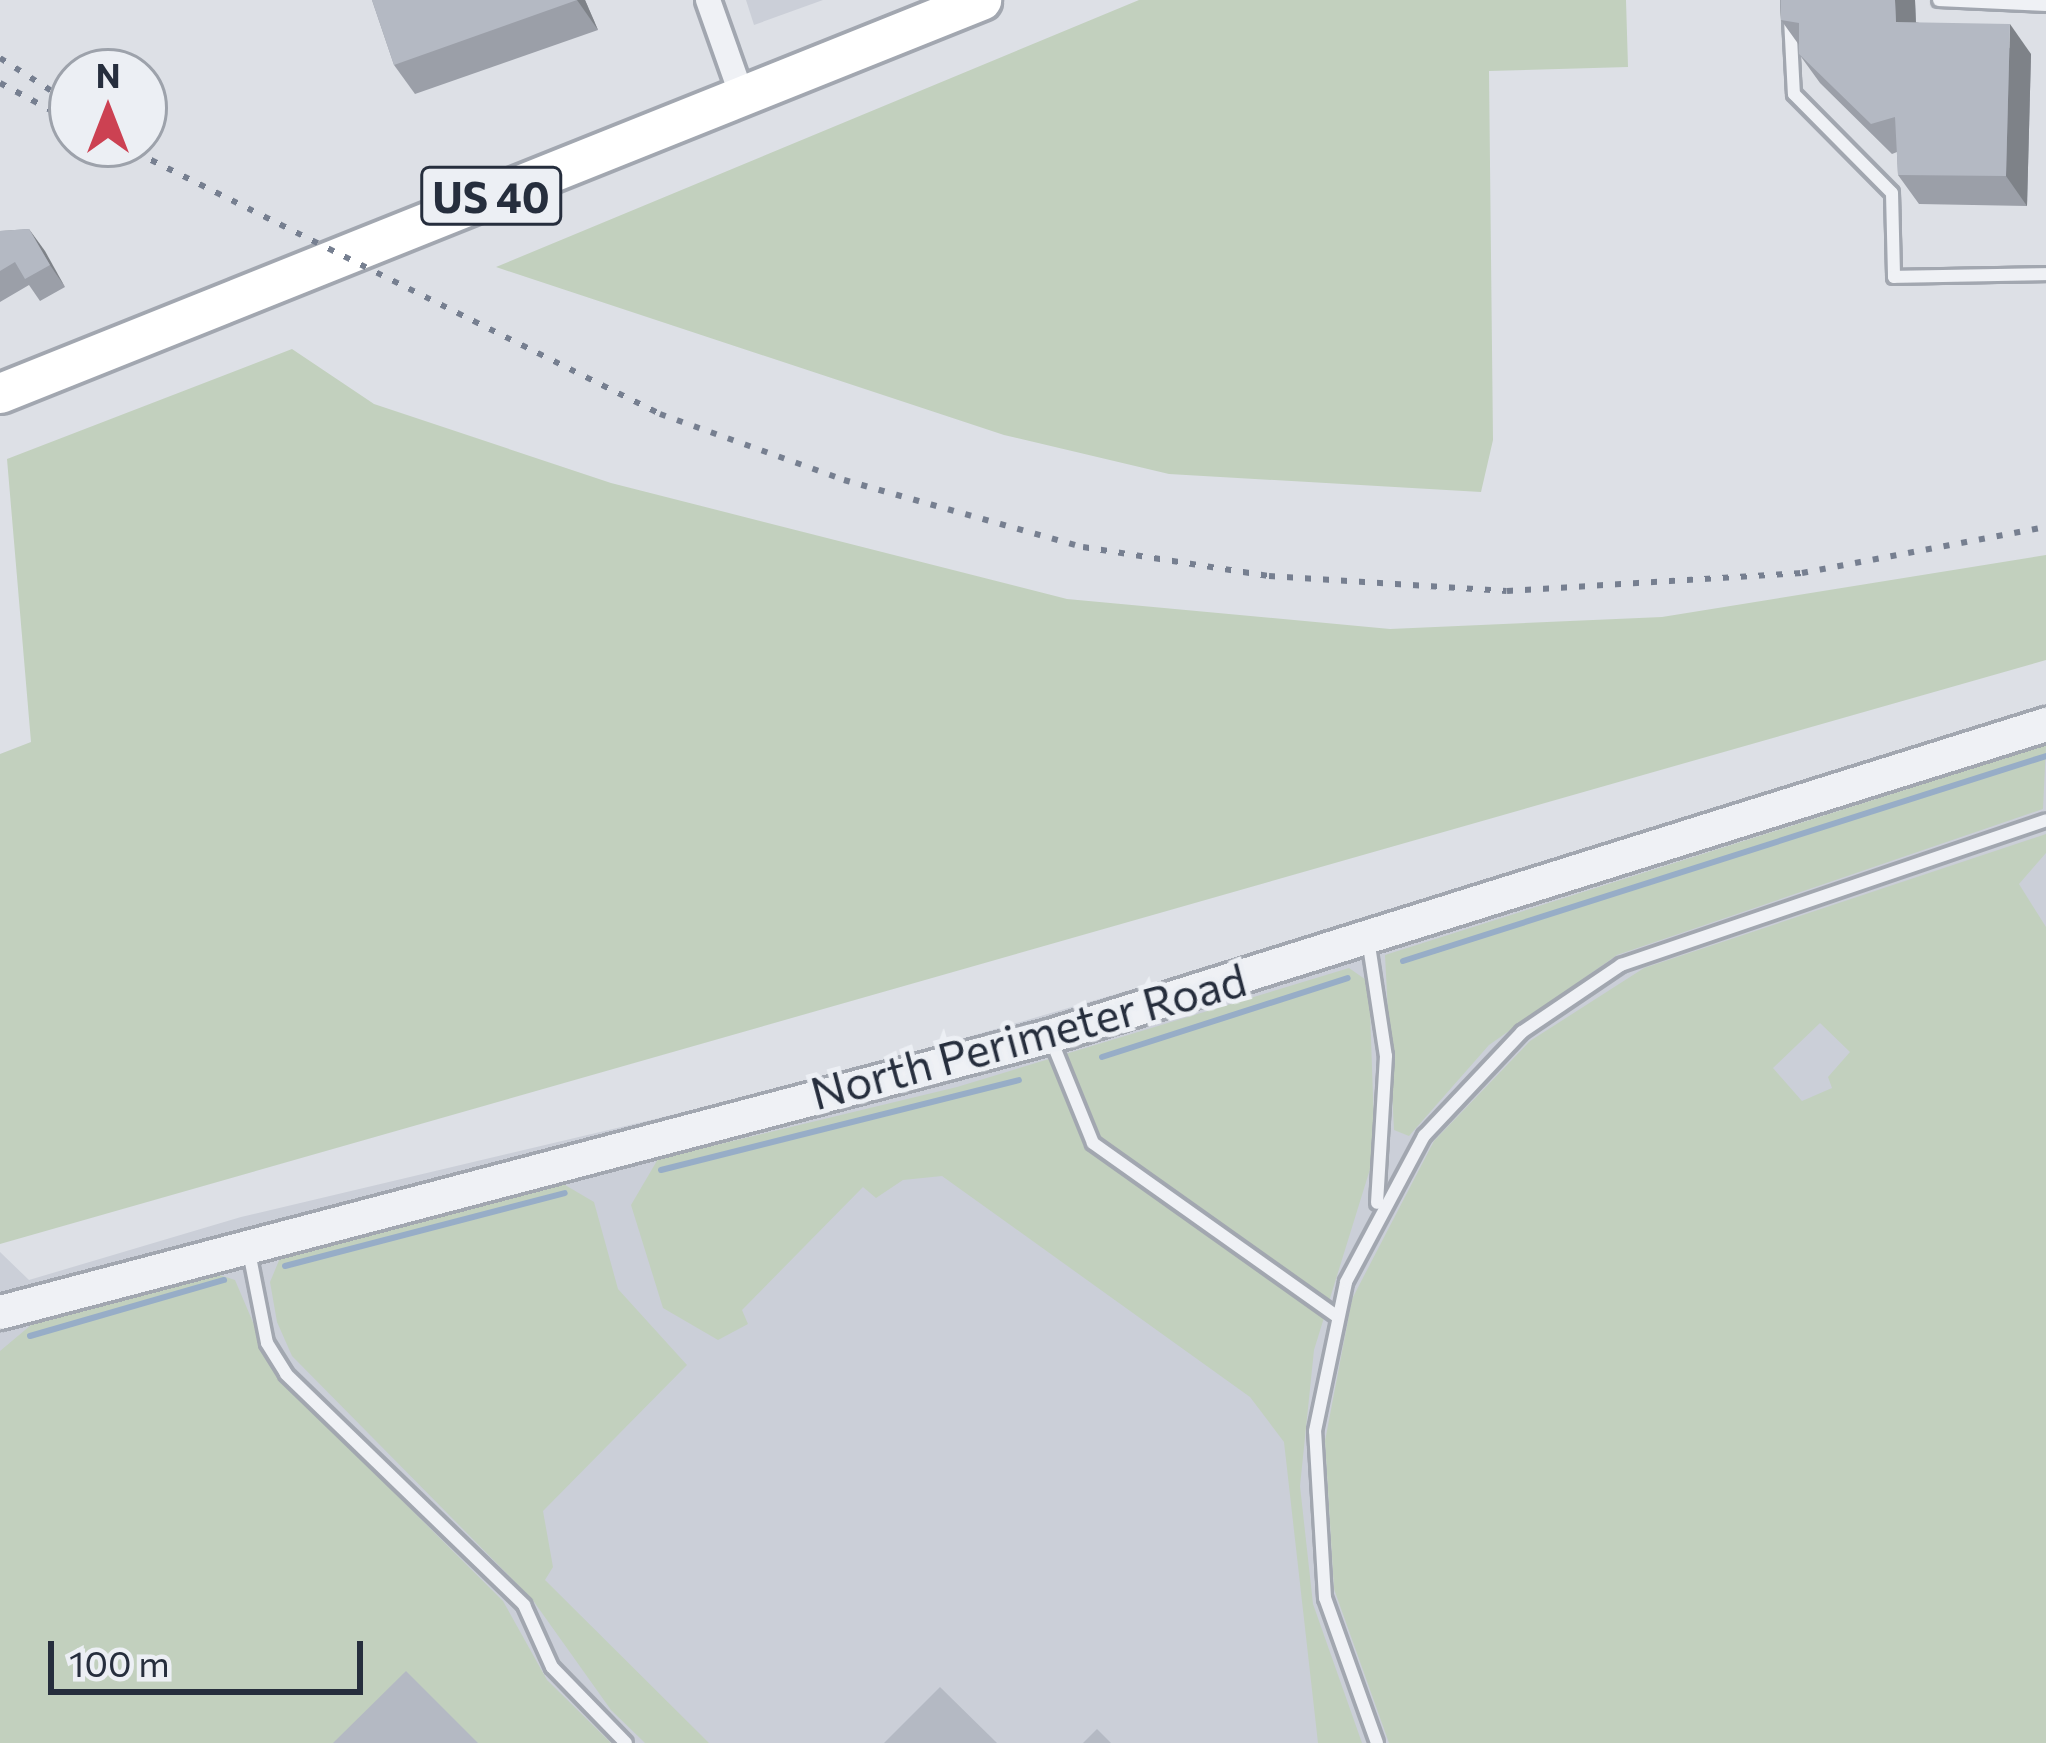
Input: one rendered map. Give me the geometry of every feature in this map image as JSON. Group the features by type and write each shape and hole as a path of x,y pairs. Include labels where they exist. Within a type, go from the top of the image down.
{"main road":[{"name":"US 40","path":"0,393 981,0"}],"street":[{"path":"708,0 742,95"},
{"name":"North Perimeter Road","path":"0,1312 247,1239 1049,1036 2046,724"}],"lane":[{"path":"1789,0 1794,94 1892,193 1894,277 2046,274"},
{"path":"1939,0 2046,5"},
{"path":"1377,1743 1343,1668 1314,1527 1318,1398 1336,1316 1375,1216 1469,1082 1621,965 2046,820"},
{"path":"1368,939 1386,1056 1375,1216"},
{"path":"1049,1036 1094,1143 1336,1316"},
{"path":"247,1239 267,1343 286,1373 524,1605 551,1667 626,1743"}],"shaded area":[{"path":"746,0 823,0 754,25"},
{"path":"2046,704 2046,1743 0,1743 0,1252 29,1280 241,1217 824,1079 1364,922"}],"green space":[{"path":"1139,0 1626,0 1628,67 1489,71 1493,440 1481,492 1169,474 1004,435 496,267"},
{"path":"292,349 374,404 611,483 1067,599 1390,629 1662,617 2046,555 2046,660 0,1244 0,754 31,742 7,459"},
{"path":"2046,745 2043,809 1617,955 1489,1045 1409,1136 1394,1130 1385,955"},
{"path":"2046,834 2046,853 2019,884 2046,927 2046,1743 1389,1743 1334,1589 1325,1441 1352,1299 1434,1141 1530,1041 1644,968","holes":["1820,1023 1850,1052 1828,1077 1832,1088 1802,1101 1773,1068"]},
{"path":"1349,968 1369,982 1375,1153 1314,1350 1300,1486 1313,1604 1362,1743 1318,1743 1284,1442 1250,1397 942,1176 903,1180 876,1198 863,1187 742,1310 748,1324 718,1340 663,1308 631,1205 658,1159 957,1087"},
{"path":"560,1182 594,1202 618,1289 687,1365 543,1511 553,1567 545,1580 709,1743 645,1743 611,1710 532,1599 292,1356 277,1322 270,1282 285,1246"},
{"path":"204,1270 235,1280 275,1374 503,1601 547,1680 611,1743 0,1743 0,1351 37,1320"}],"building":[{"path":"372,0 577,0 394,65"},
{"path":"1781,0 1895,0 1896,22 2010,24 2006,176 1898,175 1895,117 1871,124 1799,54 1799,23 1781,20"},
{"path":"29,229 50,265 25,279 15,262 0,271 0,231"},
{"path":"406,1671 478,1743 333,1743"},
{"path":"940,1687 997,1743 884,1743"},
{"path":"1097,1729 1111,1743 1083,1743"}],"waterway":[{"path":"1403,961 2046,756"},
{"path":"1102,1057 1348,978"},
{"path":"661,1170 1019,1080"},
{"path":"285,1266 565,1193"},
{"path":"30,1336 224,1280"}],"railway":[{"path":"0,58 48,89"},
{"path":"0,83 48,109"},
{"path":"167,168 660,414 844,480 1083,547 1269,576 1507,591 1802,573 2046,527"}]}
